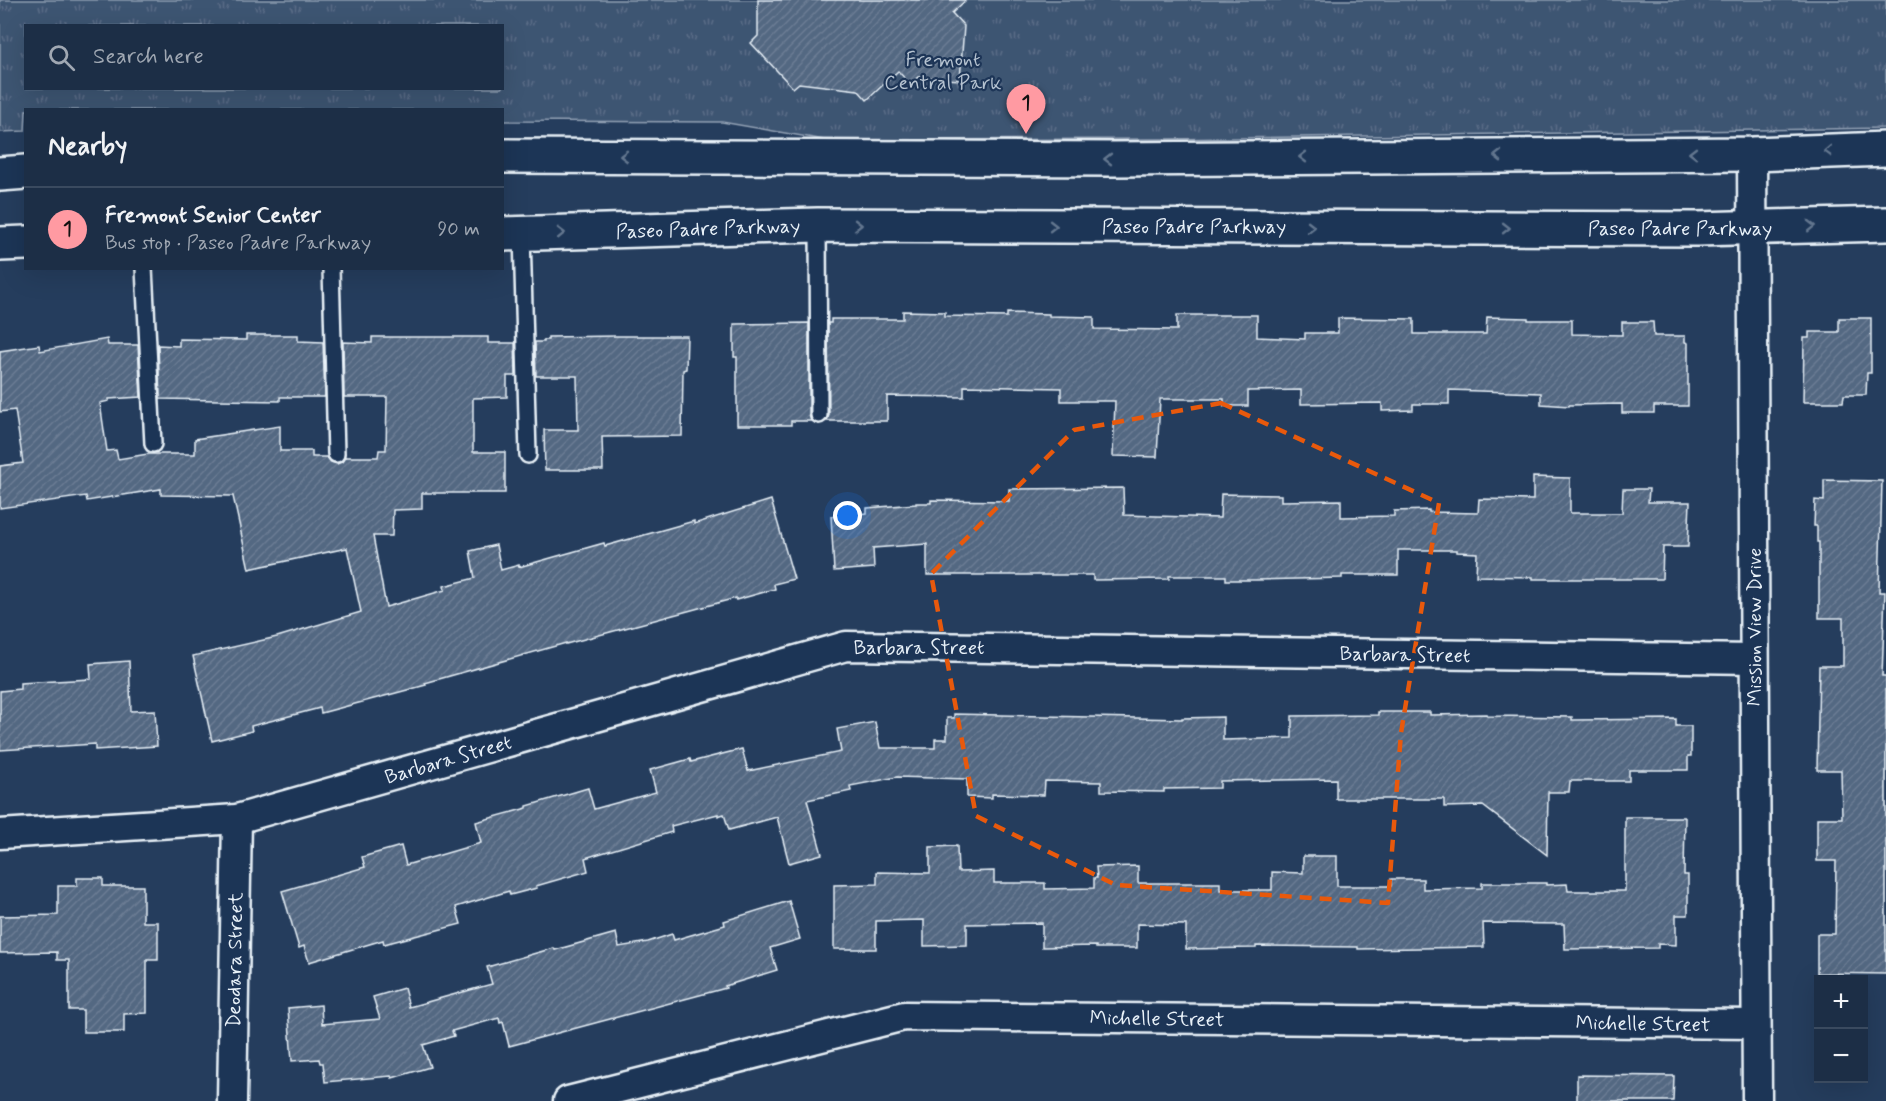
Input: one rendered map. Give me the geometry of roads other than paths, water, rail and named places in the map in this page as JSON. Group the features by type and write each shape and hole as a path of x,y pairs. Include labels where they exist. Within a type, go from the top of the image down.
{"main road":[{"path":"504,156 1125,159 1752,154 1886,149"},
{"path":"0,174 24,172"},
{"name":"Paseo Padre Parkway","path":"512,234 818,225 1697,229 1886,224"},
{"path":"0,244 24,243"}],"street":[{"name":"Mission View Drive","path":"1752,154 1757,1101"},
{"name":"Barbara Street","path":"0,834 237,819 846,646 1754,659"},
{"name":"Deodara Street","path":"232,1101 237,819"},
{"name":"Michelle Street","path":"568,1101 904,1016 1756,1024"}],"lane":[{"path":"818,225 819,415"},
{"path":"512,234 528,455"},
{"path":"144,270 153,444"},
{"path":"331,270 336,454"}],"place":[{"name":"Fremont Senior Center","path":"1026,134"}],"park label":[{"name":"Fremont Central Park","path":"943,70"}]}
